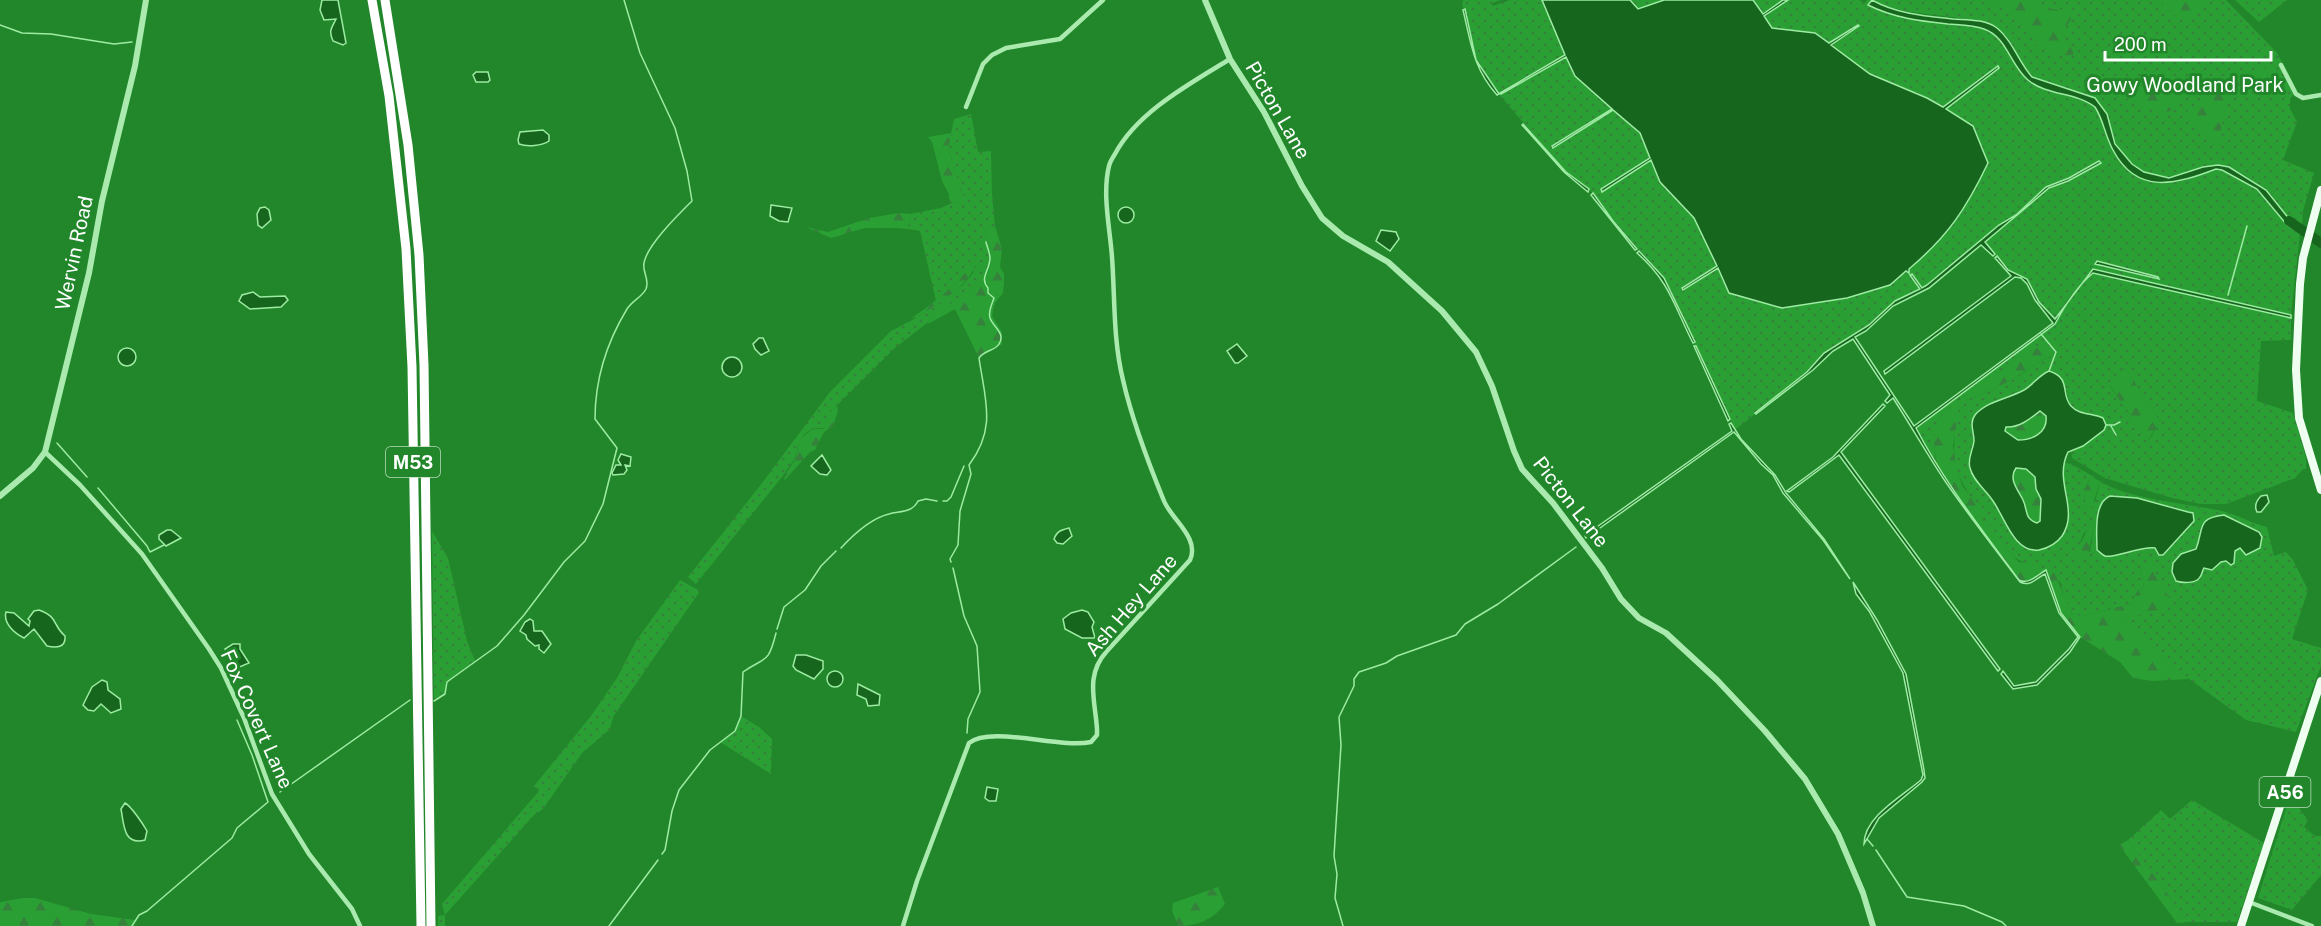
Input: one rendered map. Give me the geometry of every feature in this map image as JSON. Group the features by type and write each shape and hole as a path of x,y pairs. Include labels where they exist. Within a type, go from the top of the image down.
{"highway":[{"name":"M53","path":"372,0 389,96 407,260 412,367 421,926"},
{"name":"M53","path":"385,0 408,145 420,266 424,365 431,926"}],"main road":[{"path":"2321,190 2304,258 2298,319 2297,402 2303,432 2321,490"},
{"name":"A56","path":"2241,926 2321,681"}],"street":[{"name":"Wervin Road","path":"0,496 33,468 45,452 89,273 102,201 135,66 146,0"},
{"path":"966,107 983,64 992,55 1006,48 1060,39 1103,0"},
{"name":"Picton Lane","path":"1205,0 1230,59 1264,112 1302,186 1322,218 1343,236 1388,262 1442,311 1476,352 1492,386 1522,469 1553,503 1602,568 1621,599 1639,618 1666,633 1717,680 1765,731 1805,779 1838,834 1863,894 1873,926"},
{"name":"Ash Hey Lane","path":"903,926 917,881 969,743 974,739 988,736 1069,744 1091,742 1097,735 1093,680 1095,667 1171,582 1192,555 1189,538 1165,503 1123,380 1116,338 1107,193 1109,166 1128,135 1158,107 1183,88 1230,59"},
{"path":"2281,66 2296,94 2303,98 2321,95"},
{"name":"Fox Covert Lane","path":"45,452 80,485 142,554 209,649 244,718 272,794 309,854 351,909 360,926"},
{"path":"2249,902 2312,926"}],"green space":[{"path":"1463,0 1501,0 1492,3 1493,6 1510,0 1628,0 1634,17 1500,91 1502,94 1668,0 1783,0 1553,146 1554,148 1629,101 1688,134 1601,189 1602,192 1859,27 1858,25 1816,52 1747,27 1788,0 1859,0 1865,3 1871,0 1868,5 1900,18 1977,27 1988,31 2002,44 2023,75 2038,87 2089,102 2096,107 2113,150 2123,164 2138,175 2154,182 2171,183 2216,169 2257,189 2287,225 2300,233 2291,315 2093,269 2067,300 2055,319 2039,302 2027,279 2008,270 1984,243 2049,188 2068,181 2101,163 2099,161 2069,178 2046,187 2016,215 1999,225 1927,285 1922,288 1912,274 1911,276 1920,289 1895,302 1869,325 1824,353 1807,372 1735,430 1694,346 1695,342 1665,278 1613,221 1593,193 1566,172 1490,84 1476,60 1462,5","holes":["1999,67 1934,118 1884,237 1910,271 1909,273 1881,237 1784,225 1683,290 1849,179"]},
{"path":"1630,0 1664,0 1636,15"},
{"name":"Gowy Woodland Park","path":"1872,0 2226,0 2277,53 2297,90 2290,99 2290,109 2297,122 2283,160 2314,173 2303,211 2302,226 2290,218 2255,182 2229,167 2218,165 2173,177 2161,177 2148,174 2133,165 2118,148 2107,115 2099,106 2082,95 2034,78 2024,69 2008,38 1991,26 1959,18 1905,11"},
{"path":"1965,0 2038,0 2039,5 2048,9 2074,10 2061,35 2073,48 2073,55 2056,56 2038,47 2022,23 1994,3"},
{"path":"2160,0 2206,0 2193,19 2173,15"},
{"path":"2235,0 2287,0 2259,22"},
{"path":"2274,65 2286,87 2268,79 2259,85 2251,84 2232,94 2224,109 2220,146 2207,139 2184,114 2217,88"},
{"path":"2147,81 2157,84 2178,98 2177,109 2157,111 2126,98 2131,90"},
{"path":"971,114 978,152 991,151 995,226 985,231 990,257 989,269 984,282 978,279 971,289 896,347 830,412 827,426 813,429 805,434 785,473 696,584 688,577 830,392 891,331 916,318 963,285 973,273 978,255 963,277 936,301 920,231 908,229 910,214 941,208 954,202 965,205 948,148 954,119"},
{"path":"952,133 948,148 966,205 949,203 949,194 942,181 932,142 928,137"},
{"path":"899,213 910,214 908,229 865,228 831,238 806,227 828,232 869,218"},
{"path":"995,226 1002,249 1000,267 1004,274 1004,282 1003,293 995,303 992,316 1002,332 1002,344 979,358 955,309 928,324 930,318 971,289 978,279 984,282 989,269 990,257 985,231"},
{"path":"979,253 970,275 955,292 916,318 912,318 941,297 965,273"},
{"path":"2093,273 2291,318 2291,340 2261,341 2257,401 2293,413 2306,458 2306,469 2303,469 2295,478 2226,504 2201,504 2172,498 2105,478 2072,458 2071,449 2083,446 2103,430 2098,416 2076,410 2070,402 2067,391 2045,373 2028,387 1986,407 1973,420 1971,425 1973,445 1969,460 1971,473 1997,506 2016,539 2026,548 2033,550 2070,513 2063,483 2063,462 2096,478 2091,477 2086,487 2084,496 2086,503 2095,502 2100,481 2141,497 2222,511 2267,527 2274,556 2286,552 2293,560 2308,590 2292,639 2321,648 2321,666 2296,732 2246,720 2189,679 2120,620 2173,605 2140,566 2144,587 2136,593 2132,604 2074,616 2067,605 2060,582 2046,570 2039,574 2032,566 2011,555 1976,508 1955,462 1955,429 1951,406 1945,412 1935,433 1937,464 1915,428 1962,393 1966,400 1981,395 2053,355 2025,352 1998,373 1990,372 2055,324 2067,303","holes":["2125,368 2160,421 2149,440 2127,416 2129,413 2109,385","2110,496 2137,498 2193,513 2159,555 2155,548 2149,548 2105,556 2097,549 2099,508","2224,515 2243,523 2243,553 2241,548 2235,550 2234,564 2231,565 2226,561 2221,562 2212,570 2204,568 2196,579 2182,583 2173,563 2181,554 2196,549 2203,526 2216,517","2094,524 2090,552 2078,547 2084,533"]},
{"path":"2039,348 2048,350 2054,355 1996,388 1966,400 1962,393 1990,372 1998,373 2025,352"},
{"path":"2125,368 2160,421 2148,440 2127,416 2129,413 2109,384"},
{"path":"1952,400 1959,408 1953,446 1962,485 2007,550 2019,562 2038,568 2039,574 2029,581 2019,580 1984,535 1937,464 1934,445 1935,428 1940,417 1951,406"},
{"path":"837,405 838,411 833,426 824,432 815,450 810,452 784,481 801,439 813,429 823,429 827,426 829,414"},
{"path":"2040,411 2046,417 2046,423 2038,434 2029,439 2018,440 2005,431 2006,426 2019,425"},
{"path":"2016,468 2026,469 2035,477 2036,489 2041,499 2040,521 2037,523 2028,517 2025,504 2013,482 2013,472"},
{"path":"2091,477 2100,481 2092,507 2086,508 2084,493"},
{"path":"2090,523 2094,524 2088,556 2075,560 2070,558 2083,539"},
{"path":"432,531 448,558 467,641 475,661 447,682 445,694 434,701"},
{"path":"2144,564 2154,566 2156,577 2174,605 2121,620 2189,679 2152,681 2133,678 2120,662 2080,637 2061,613 2046,570 2055,574 2072,614 2082,616 2132,604 2136,593 2144,587 2140,566"},
{"path":"680,580 700,591 613,717 610,729 582,753 543,809 534,815 445,915 442,904 539,791 534,786 591,716 617,678 636,641"},
{"path":"741,716 759,727 772,739 771,774 720,742 735,731"},
{"path":"2290,796 2308,820 2304,827 2315,836 2321,836 2321,875 2292,910 2258,898"},
{"path":"2192,800 2264,843 2237,922 2188,922 2128,840 2161,810 2170,819"},
{"path":"2128,840 2188,922 2177,923 2119,845"},
{"path":"1218,887 1225,904 1220,910 1204,921 1178,926 1172,910 1173,903"},
{"path":"35,898 91,914 135,920 132,926 0,926 0,902"},
{"path":"445,915 445,926 438,926 438,916"}],"shaded area":[{"path":"322,0 338,0 346,43 343,45 333,41 331,32 336,19 324,20 320,10"},
{"path":"1542,0 1630,0 1638,9 1664,0 1753,0 1763,14 1783,0 1788,0 1764,16 1772,28 1815,33 1829,43 1858,25 1831,45 1870,74 1943,107 1998,66 1999,68 1946,109 1973,126 1988,163 1955,221 1935,245 1909,269 1909,273 1906,271 1890,285 1847,298 1782,308 1729,293 1718,268 1683,290 1682,288 1717,266 1694,218 1660,182 1651,160 1602,192 1601,189 1650,158 1640,133 1613,110 1553,148 1552,146 1612,109 1575,76 1566,57 1500,93 1565,55"},
{"path":"1872,0 1911,14 1976,20 1992,25 2003,33 2032,77 2095,98 2107,114 2115,144 2132,164 2144,172 2169,178 2203,167 2218,165 2229,167 2266,190 2290,220 2302,226 2300,233 2287,225 2257,189 2222,170 2216,169 2173,182 2146,180 2134,174 2123,165 2113,150 2095,107 2079,99 2044,89 2028,80 1992,33 1975,27 1897,16 1868,5"},
{"path":"1465,9 1476,60 1463,10"},
{"path":"1476,60 1499,94 1497,95"},
{"path":"476,72 488,72 490,80 476,82 473,75"},
{"path":"1523,124 1566,172 1589,189 1588,192 1564,172"},
{"path":"543,130 549,135 549,141 534,146 519,144 520,132"},
{"path":"2099,161 2101,163 2068,181 2049,188 1985,242 1995,254 1993,256 1981,245 1929,288 1893,306 1866,331 1855,337 1914,426 2053,323 2035,300 2027,284 2021,278 2015,277 1885,374 1884,371 2011,276 1995,258 1997,256 2008,270 2027,279 2039,302 2055,319 2067,303 2055,324 1916,428 1951,487 2019,580 2029,580 2046,570 2061,613 2080,637 2070,652 2037,685 2013,689 2001,674 2003,671 2014,686 2036,682 2078,637 2059,613 2045,574 2030,583 2020,582 1982,532 1945,481 1893,398 1887,403 1885,401 1890,395 1853,339 1833,351 1813,370 1755,413 1807,372 1824,353 1869,325 1895,301 1920,289 1910,275 1912,274 1922,288 1927,285 1999,225 2016,215 2046,187 2069,178"},
{"path":"1593,193 1637,249 1635,250 1591,195"},
{"path":"771,205 792,208 788,222 779,221 770,216"},
{"path":"265,207 269,210 271,220 262,228 258,225 257,214 260,208"},
{"path":"1126,207 1134,215 1126,223 1118,215"},
{"path":"1381,230 1396,232 1399,239 1390,251 1376,241"},
{"path":"1639,251 1664,278 1695,342 1693,343 1664,284 1637,253"},
{"path":"2097,261 2158,277 2159,279 2095,264"},
{"path":"2093,269 2291,315 2291,318 2093,273 2082,284"},
{"path":"253,292 260,297 285,296 288,300 281,307 250,309 239,301 242,295"},
{"path":"759,338 763,338 769,351 761,355 753,344"},
{"path":"1237,344 1247,356 1235,363 1227,351"},
{"path":"1694,346 1730,419 1728,421"},
{"path":"127,348 133,351 136,357 133,363 127,366 121,363 118,357 121,351"},
{"path":"732,357 739,360 742,367 739,374 732,377 725,374 722,367 725,360"},
{"path":"2049,371 2061,378 2068,401 2074,409 2103,418 2106,425 2104,430 2083,446 2068,452 2063,474 2068,505 2067,526 2058,541 2039,550 2023,546 2011,533 1993,501 1974,477 1969,461 1974,441 1972,424 1975,415 1992,403 2024,390","holes":["2040,411 2046,416 2046,422 2042,431 2034,437 2018,440 2005,431 2006,427 2020,424","2016,468 2026,469 2035,477 2036,489 2041,499 2040,521 2037,523 2028,517 2015,484 2013,476"]},
{"path":"1883,404 1885,406 1841,452 2000,669 1998,671 1839,455 1789,492 1787,491 1833,457"},
{"path":"1731,423 1741,439 1775,475 1786,493 1824,539 1850,579 1823,540 1783,493 1773,475 1734,432 1586,538 1585,536 1594,529 1732,431 1729,424"},
{"path":"621,454 631,457 630,466 625,465 627,470 624,474 613,475 616,465 621,465 618,460"},
{"path":"822,455 831,470 827,475 820,474 811,466"},
{"path":"2267,495 2269,502 2261,512 2257,512 2258,499"},
{"path":"2110,496 2137,498 2193,513 2194,521 2163,555 2159,555 2155,548 2149,548 2105,556 2097,550 2097,520 2101,505"},
{"path":"2224,515 2259,532 2262,537 2260,548 2246,555 2240,548 2235,551 2234,563 2231,565 2226,561 2221,562 2212,570 2204,568 2201,576 2195,581 2176,581 2172,572 2173,563 2181,554 2196,549 2205,522"},
{"path":"1069,528 1072,536 1063,544 1057,543 1054,539 1056,534"},
{"path":"171,530 181,538 166,546 159,539 159,535"},
{"path":"1853,582 1877,620 1906,674 1925,778 1879,818 1864,844 1870,825 1877,816 1921,780 1923,775 1903,673 1869,611 1856,594"},
{"path":"39,610 53,618 65,636 62,645 47,646 34,629 24,638 13,630 6,620 6,612 14,613 29,626 28,619 34,611"},
{"path":"1082,610 1088,612 1094,622 1092,627 1095,638 1082,638 1065,629 1063,619 1071,613"},
{"path":"530,619 533,621 534,631 542,631 551,644 544,653 539,649 539,645 535,646 520,631 525,622"},
{"path":"233,644 240,644 240,649 249,663 237,668 225,649"},
{"path":"796,655 806,655 823,661 823,669 814,679 796,670 793,666"},
{"path":"832,671 838,671 843,679 841,685 832,687 827,682 827,676"},
{"path":"102,680 107,682 108,690 120,699 121,709 111,713 101,704 94,711 88,710 83,705 92,687"},
{"path":"858,684 880,695 879,705 868,706 866,699 857,695"},
{"path":"987,787 998,789 996,801 989,801 985,798"},
{"path":"125,803 134,811 147,831 145,840 132,840 126,832 121,809"}],"waterway":[{"path":"434,701 445,694 447,682 497,646 564,562 585,541 603,504 617,448 595,419 597,390 608,348 627,309 646,289 644,266 646,256 664,230 692,201 687,171 675,128 640,53 624,0"},
{"path":"0,25 22,33 51,34 114,44 132,42"},
{"path":"2289,221 2321,243"},
{"path":"2228,295 2247,226"},
{"path":"951,562 950,559 958,545 960,511 971,474 969,465 978,452 986,426 986,401 979,358 995,348 1001,340 1000,333 990,315 994,298 988,293 985,281 990,262 986,242"},
{"path":"2041,334 2056,352 2049,371"},
{"path":"2106,425 2120,422"},
{"path":"2111,426 2116,435"},
{"path":"57,443 87,477"},
{"path":"943,501 951,497 964,466"},
{"path":"98,488 150,552 164,545"},
{"path":"841,548 876,519 909,510 918,501 926,499 937,501"},
{"path":"1343,926 1335,898 1337,874 1334,856 1341,745 1339,717 1354,686 1354,679 1359,672 1456,635 1465,624 1498,604 1576,547"},
{"path":"777,629 784,607 805,590 821,566 836,551"},
{"path":"953,568 964,616 977,646 980,692 968,719 967,733"},
{"path":"662,854 665,850 672,811 679,790 710,750 735,731 741,716 743,672 768,655 776,633"},
{"path":"280,792 410,700"},
{"path":"132,926 139,915 147,911 232,838 237,828 268,802 237,720"},
{"path":"1867,839 1873,846"},
{"path":"1876,850 1907,897 1964,906 2002,922 2006,926"},
{"path":"609,926 658,860"}]}
